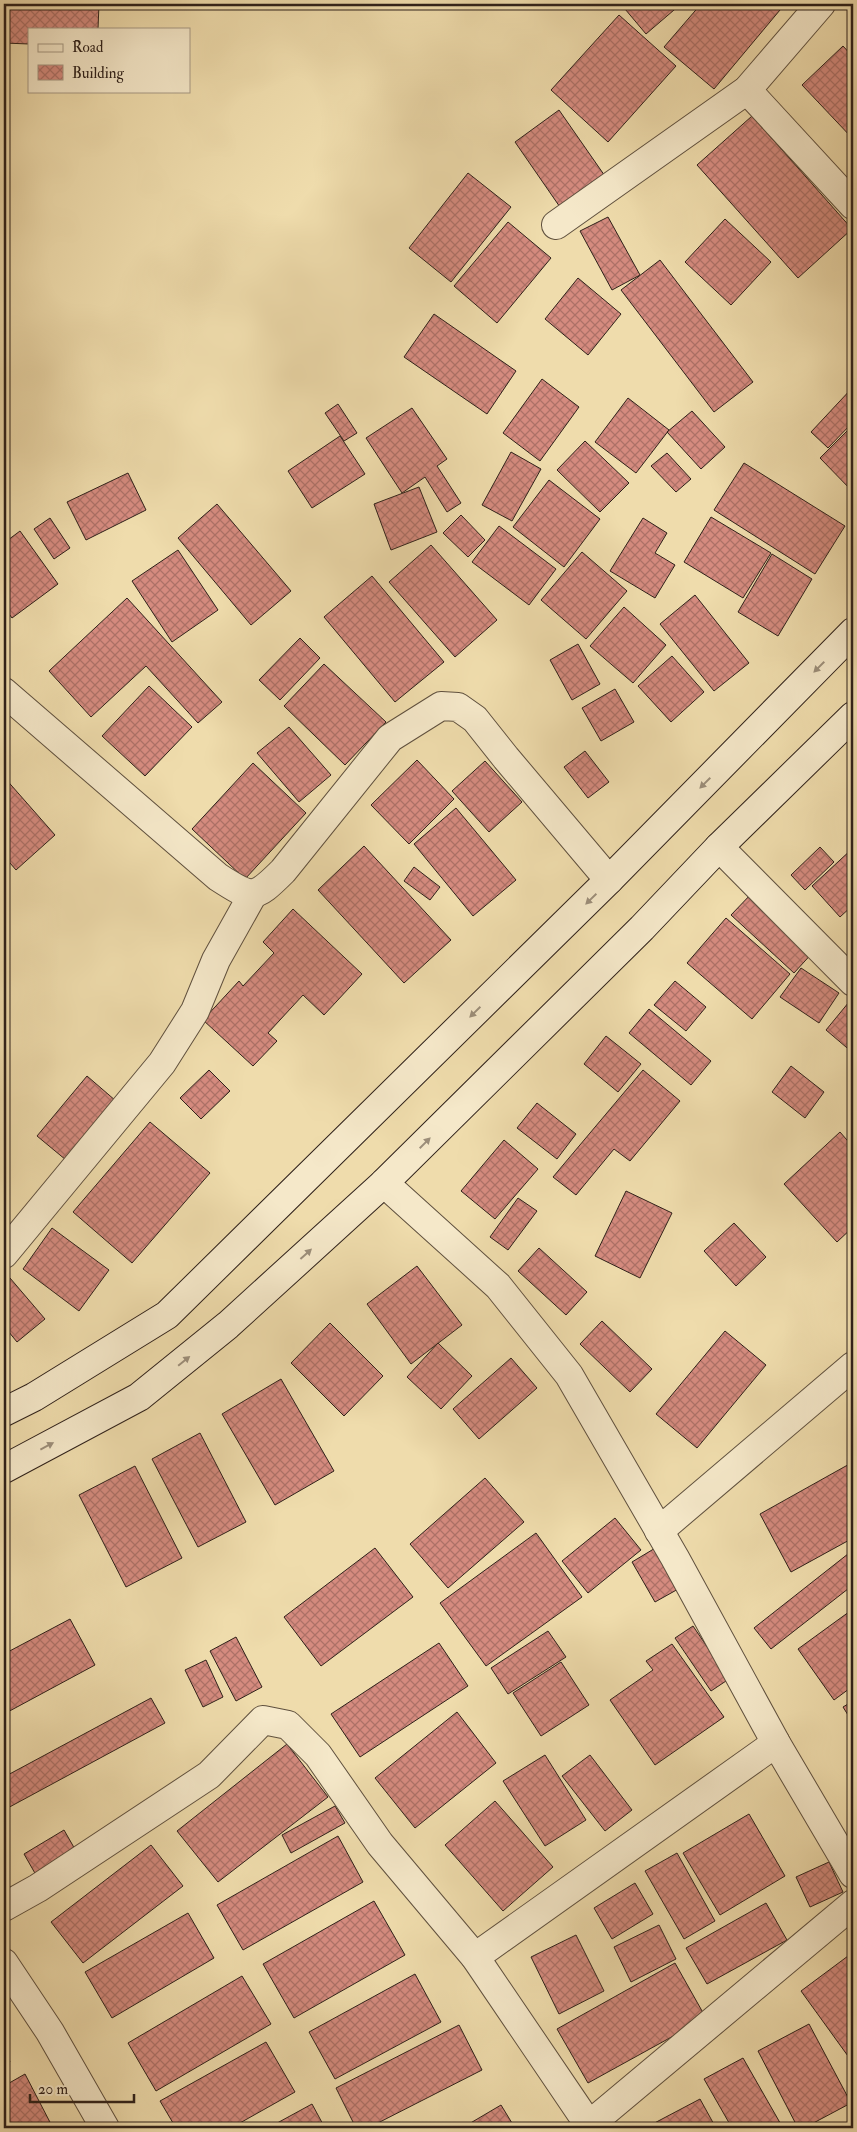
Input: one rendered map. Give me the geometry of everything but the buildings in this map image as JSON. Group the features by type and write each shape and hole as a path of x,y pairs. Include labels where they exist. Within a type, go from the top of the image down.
{"street":[{"path":"556,225 747,90 821,4"},
{"path":"747,90 853,205"},
{"path":"4,1412 34,1397 167,1315 610,880 853,632"},
{"path":"4,692 218,877 242,893 253,894 266,888 283,870 390,738 441,706 458,706 476,719 506,758 610,880"},
{"path":"4,1469 139,1397 228,1325 384,1183 642,928 719,847 853,716"},
{"path":"719,847 853,982"},
{"path":"4,1254 162,1063 195,1011 216,960 253,894"},
{"path":"384,1183 498,1286 563,1368 659,1531 776,1743 853,1874"},
{"path":"659,1531 853,1366"},
{"path":"4,1907 38,1888 209,1774 263,1720 288,1725 318,1754 380,1844 475,1957 590,2127 853,1904"},
{"path":"475,1957 776,1743"},
{"path":"4,1963 50,2032 105,2128"}]}
